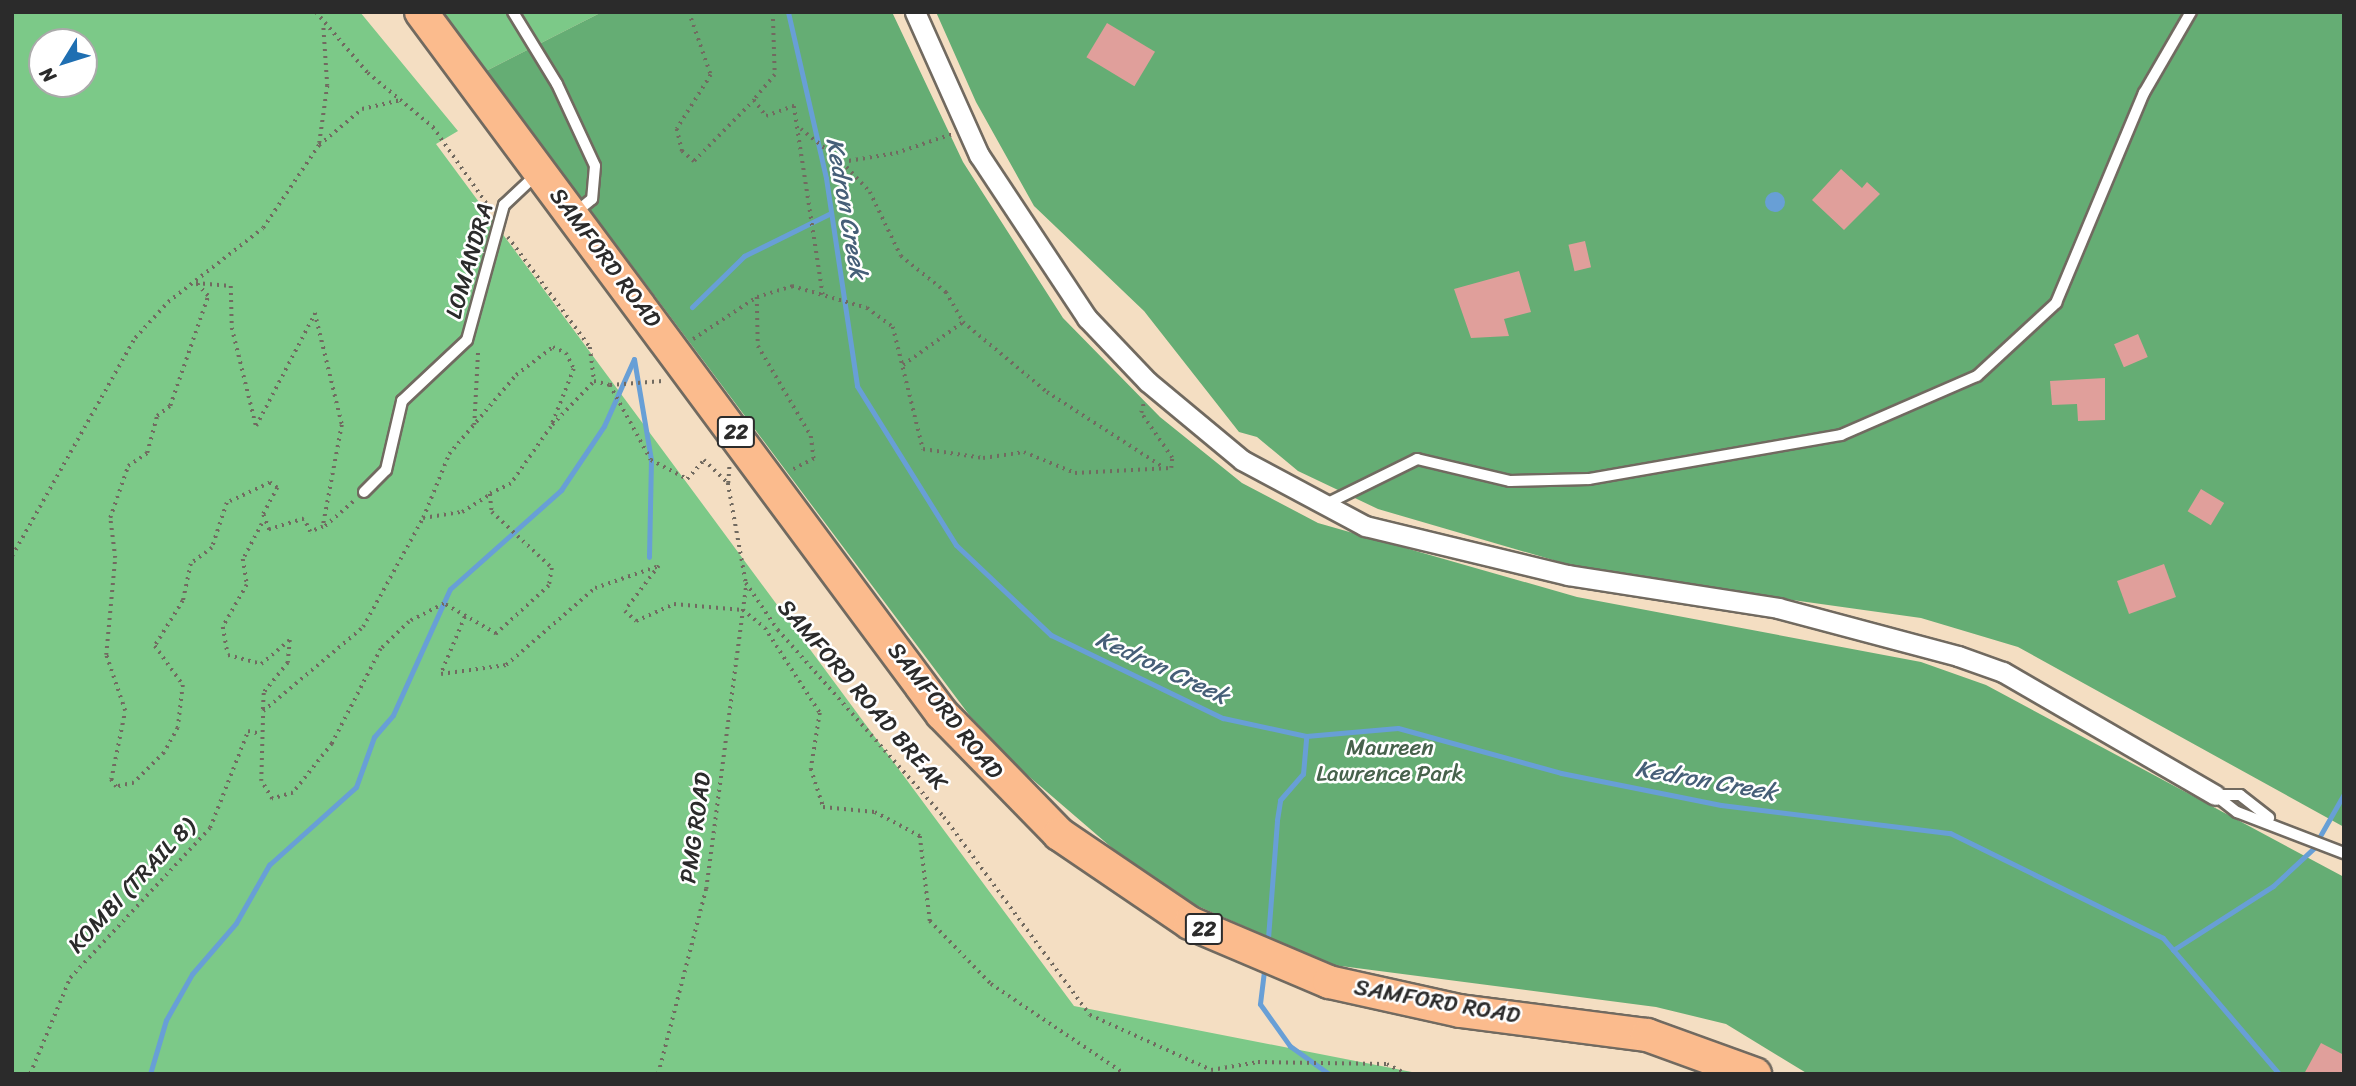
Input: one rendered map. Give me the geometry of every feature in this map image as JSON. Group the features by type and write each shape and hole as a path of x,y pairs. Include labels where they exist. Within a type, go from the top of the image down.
{"main road":[{"name":"SAMFORD ROAD","path":"421,12 973,751 1059,834 1153,902 1329,982 1460,1011 1647,1035 1755,1074"}],"street":[{"path":"915,12 967,129 1012,209 1087,318 1149,382 1242,460 1365,526 1568,575 1778,608 1958,656 2003,672 2215,795"}],"lane":[{"path":"513,12 557,84 595,166 592,199 573,215"},
{"path":"1324,505 1417,459 1510,481 1589,480 1841,435 1977,376 2056,303 2144,93 2191,12"},
{"name":"LOMANDRA","path":"364,492 386,470 402,401 467,340 498,219 511,194 541,172"},
{"path":"2215,795 2240,795 2273,821"},
{"path":"2215,795 2237,812 2273,821 2344,853"}],"path":[{"path":"316,12 323,24 401,100 433,127 590,347 594,381 551,427 511,484 462,512 423,518"},
{"path":"689,12 711,75 677,129 682,151 694,161 775,75 773,12"},
{"path":"319,145 327,86 323,24"},
{"path":"12,556 135,338 196,282 263,228 319,145 362,110 401,100"},
{"path":"754,100 766,116 794,106 799,128 808,225 823,295"},
{"path":"799,128 842,162 870,192 901,257 946,292 963,322 1047,392 1165,468"},
{"path":"842,162 896,153 967,129"},
{"path":"196,282 208,296 170,406 157,416 147,453 128,466 110,519 115,558 106,656 125,711 112,768 116,787 134,782 164,753 178,728 183,685 155,646 183,601 191,564 212,548 227,503 270,483 277,488 243,559 247,585 223,627 228,655 261,664 290,640 288,663 264,693 262,734 261,781 272,799 284,799 332,744 381,649 437,604 466,616 496,634 550,586 552,568 492,512 490,494"},
{"path":"196,282 231,286 232,328 257,426 315,313 342,425 323,527"},
{"path":"693,339 757,297 792,286 856,305 893,327 923,449 983,458 1024,452 1075,473 1165,468"},
{"path":"757,297 758,346 811,436 814,460 772,480"},
{"path":"902,366 963,322"},
{"path":"474,427 481,335"},
{"path":"263,711 363,627 423,518 449,454 516,375 553,346 566,353 574,369 551,427"},
{"path":"594,381 610,385 663,381"},
{"path":"1149,382 1141,413 1172,458 1165,468"},
{"name":"SAMFORD ROAD BREAK","path":"610,385 651,460 687,479 704,460 728,483 747,583 778,630 944,817 1090,1015 1211,1070 1258,1062 1387,1063 1407,1074"},
{"path":"262,524 277,532 304,519 310,532 323,527 364,492"},
{"path":"466,616 441,674 506,665 595,588 659,566 625,611 636,621 674,604 743,610 765,628 820,713 811,769 823,807 875,812 920,836 930,921 991,984 1125,1074"},
{"name":"PMG ROAD","path":"658,1074 706,889 747,583"},
{"name":"KOMBI (TRAIL 8)","path":"30,1074 70,978 137,913 210,828 248,731 262,734"}],"green space":[{"path":"12,12 360,12 458,131 436,144 1074,1006 1422,1074 12,1074"},
{"path":"442,12 602,12 486,71"},
{"name":"Maureen Lawrence Park","path":"602,12 892,12 963,162 1063,318 1160,417 1242,483 1318,523 1577,597 1921,662 1986,685 2344,877 2344,1074 1808,1074 1726,1024 1656,1007 1333,965 1161,890 1018,767 970,716 486,71"},
{"path":"936,12 2344,12 2344,827 2018,647 1921,618 1594,572 1378,509 1298,471 1257,437 1239,432 1144,311 1034,206 976,102"}],"water":[{"path":"1775,192 1782,195 1785,202 1782,209 1775,212 1768,209 1765,202 1768,195"}],"building":[{"path":"1107,23 1155,52 1134,86 1086,57"},
{"path":"1841,169 1862,188 1867,182 1880,194 1844,230 1812,200"},
{"path":"1585,241 1591,267 1575,271 1568,245"},
{"path":"1519,271 1531,312 1504,319 1509,336 1471,338 1454,289"},
{"path":"2138,334 2148,357 2124,367 2114,344"},
{"path":"2105,378 2105,420 2078,421 2077,404 2052,405 2050,381"},
{"path":"2201,489 2224,503 2211,525 2188,511"},
{"path":"2164,564 2176,597 2129,614 2117,581"},
{"path":"2321,1043 2344,1055 2344,1074 2304,1074"}],"waterway":[{"name":"Kedron Creek","path":"788,12 826,178 857,386 956,545 1051,635 1223,718 1306,736 1398,728 1561,773 1721,805 1950,833 2163,938 2279,1074"},
{"path":"692,307 744,256 831,213"},
{"path":"634,359 651,460 649,557"},
{"path":"150,1074 166,1020 192,974 236,923 269,865 356,787 374,737 393,715 450,589 561,490 604,426 634,359"},
{"path":"1268,938 1280,800 1303,774 1306,736"},
{"path":"2320,836 2344,794"},
{"path":"2173,950 2273,886 2314,848"},
{"path":"1264,971 1260,1004 1290,1046 1329,1074"}]}
